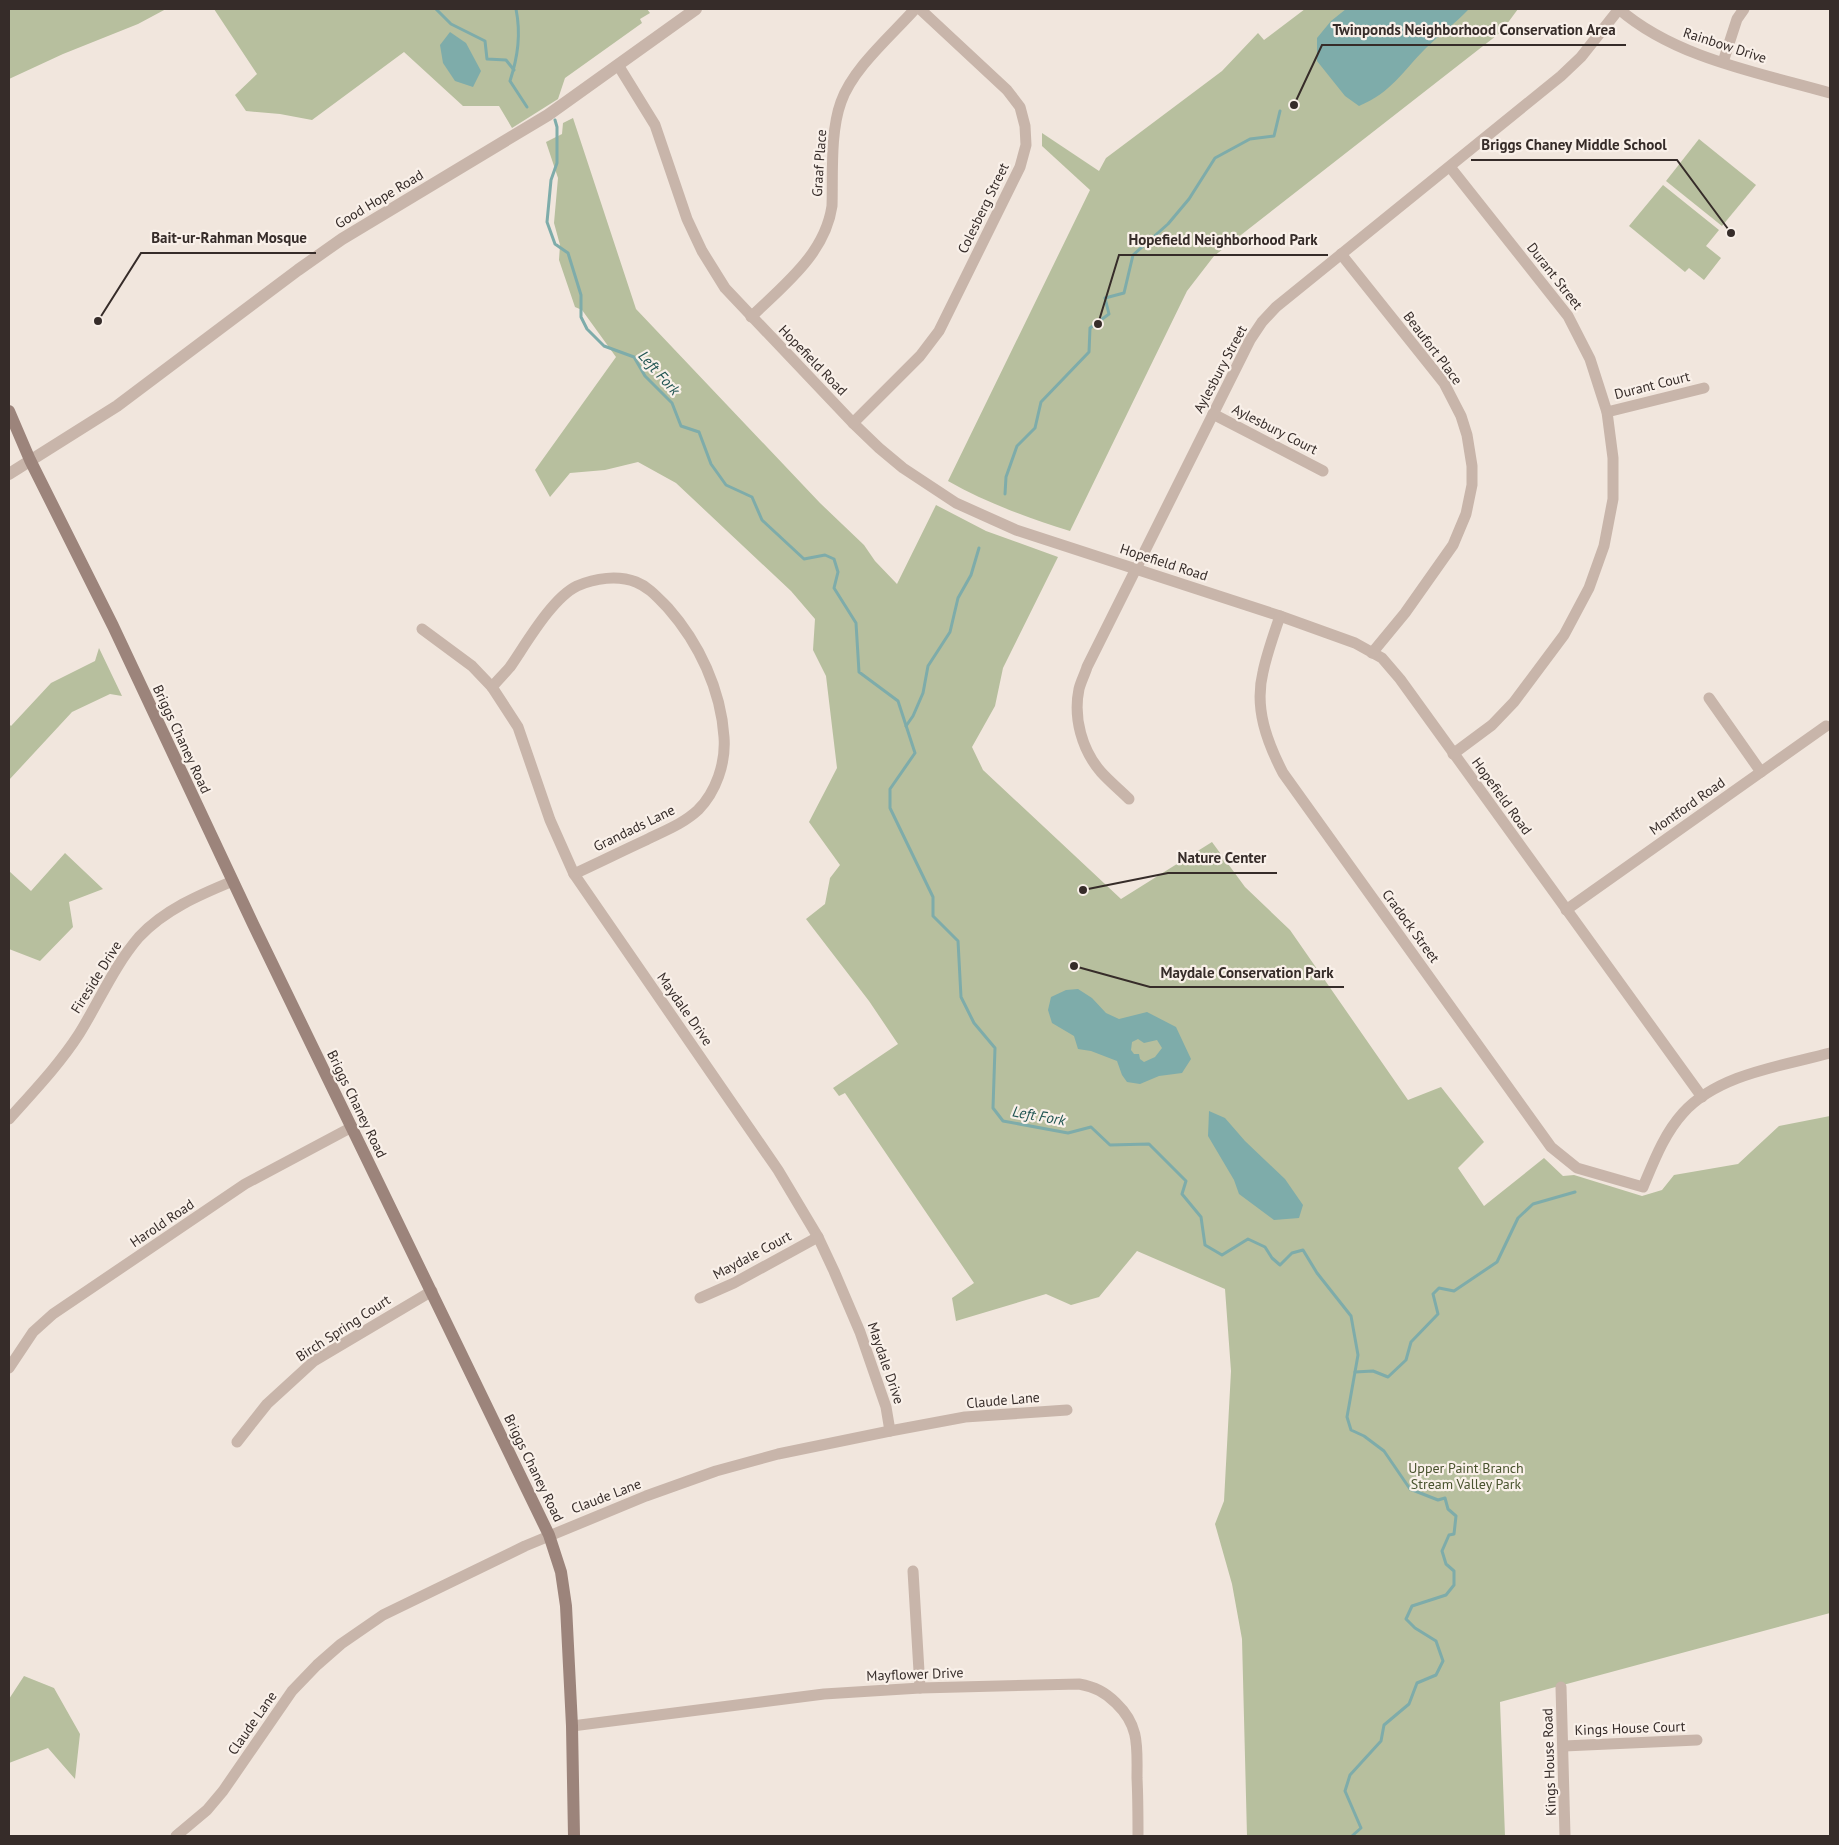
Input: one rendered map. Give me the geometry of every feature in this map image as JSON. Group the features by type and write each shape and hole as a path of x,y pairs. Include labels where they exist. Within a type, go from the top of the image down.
{"main road":[{"name":"Briggs Chaney Road","path":"9,412 30,460 113,626 233,881 549,1535 561,1572 566,1606 572,1726 574,1836"}],"street":[{"name":"Good Hope Road","path":"9,474 117,406 342,238 548,115 696,9"},
{"name":"Graaf Place","path":"751,317 806,263 823,236 832,206 834,138 841,103 850,83 863,66 915,9"},
{"name":"Colesberg Street","path":"853,423 920,356 939,331 1020,167 1026,145 1025,126 1020,107 1008,90 920,9"},
{"name":"Rainbow Drive","path":"1619,9 1631,20 1688,51 1830,93"},
{"name":"Aylesbury Street","path":"1129,799 1102,773 1088,755 1080,732 1078,702 1080,687 1087,667 1250,340 1262,322 1276,307 1561,76 1581,57 1619,9"},
{"path":"1723,62 1737,19 1744,9"},
{"name":"Hopefield Road","path":"618,65 655,125 687,219 702,251 725,288 878,448 903,468 956,503 1016,530 1280,616 1355,643 1382,658 1400,679 1702,1097"},
{"name":"Durant Street","path":"1450,167 1568,316 1590,359 1607,412 1613,458 1613,499 1604,546 1589,588 1564,635 1514,702 1492,725 1453,754"},
{"name":"Beaufort Place","path":"1341,254 1444,383 1461,416 1467,435 1472,466 1472,484 1466,514 1453,545 1405,613 1372,653"},
{"name":"Durant Court","path":"1607,412 1704,388"},
{"name":"Aylesbury Court","path":"1213,414 1323,471"},
{"name":"Grandads Lane","path":"492,687 508,669 544,618 565,594 578,586 604,578 636,582 654,592 682,624 704,663 717,698 724,738 720,773 711,793 698,810 681,823 574,874"},
{"name":"Cradock Street","path":"1280,616 1262,673 1261,698 1264,728 1269,746 1282,773 1551,1147 1577,1168 1643,1187 1659,1149 1671,1129 1683,1112 1702,1097"},
{"name":"Maydale Drive","path":"422,629 472,666 492,687 518,727 550,820 574,874 778,1170 818,1238 834,1270 860,1332 886,1407 890,1430"},
{"path":"1709,698 1761,772"},
{"name":"Montford Road","path":"1566,910 1826,726"},
{"name":"Fireside Drive","path":"9,1119 40,1086 78,1035 115,971 140,937 172,909 233,881"},
{"path":"1702,1097 1721,1085 1743,1076 1830,1052"},
{"name":"Harold Road","path":"9,1368 33,1332 53,1314 245,1184 352,1127"},
{"name":"Maydale Court","path":"700,1298 734,1283 818,1238"},
{"name":"Birch Spring Court","path":"237,1442 267,1404 314,1361 432,1291"},
{"name":"Claude Lane","path":"176,1836 207,1810 223,1791 292,1691 341,1644 382,1615 549,1535 646,1496 716,1471 778,1454 890,1430 966,1417 1067,1410"},
{"path":"913,1571 920,1688"},
{"name":"Mayflower Drive","path":"572,1726 824,1694 920,1688 1079,1684 1094,1687 1108,1695 1127,1713 1134,1729 1137,1745 1138,1836"},
{"name":"Kings House Road","path":"1562,1688 1566,1836"},
{"name":"Kings House Court","path":"1564,1746 1697,1740"}],"green space":[{"path":"9,9 166,9 138,24 63,54 9,79"},
{"path":"214,9 647,9 650,13 640,19 642,23 565,78 558,99 512,128 499,106 463,106 404,52 312,120 280,114 246,111 235,95 257,74"},
{"path":"1305,9 1518,9 1501,32 1214,256 1187,291 1070,531 1008,509 948,481 1090,190 1042,146 1042,133 1099,171 1106,158 1222,71 1258,33 1264,40"},
{"name":"Upper Paint Branch Stream Valley Park","path":"573,118 636,309 820,503 864,545 875,561 897,584 936,505 986,531 1058,557 1003,668 995,706 972,747 983,770 1121,899 1212,842 1245,887 1290,930 1408,1100 1441,1087 1484,1142 1458,1168 1484,1206 1544,1158 1563,1176 1574,1175 1642,1196 1662,1190 1674,1175 1738,1164 1779,1126 1830,1116 1830,1613 1500,1702 1505,1836 1247,1836 1242,1639 1232,1584 1215,1524 1224,1501 1231,1371 1225,1289 1137,1251 1099,1297 1071,1305 1046,1294 956,1321 952,1298 974,1283 845,1093 839,1096 833,1088 898,1044 869,1001 806,919 825,904 830,878 840,865 809,822 837,768 826,676 813,650 815,619 791,591 676,483 638,462 605,470 570,473 550,497 535,470 616,357 582,310 575,307 559,260 560,245 554,223 558,178 546,142 562,134 563,123"},
{"path":"1699,139 1756,185 1722,226 1666,181"},
{"path":"1663,185 1719,230 1706,246 1721,258 1704,280 1689,268 1685,272 1629,226"},
{"path":"99,648 122,696 110,694 72,712 9,780 9,724 11,726 51,683 95,661"},
{"path":"65,853 103,889 69,902 73,927 40,961 9,949 9,871 31,891"},
{"path":"24,1676 54,1688 80,1734 75,1779 48,1748 9,1763 9,1699"}],"water":[{"path":"1346,9 1469,9 1426,48 1396,81 1380,94 1359,106 1345,96 1317,61 1317,38 1331,21"},
{"path":"450,32 466,43 481,71 473,87 455,81 443,63 440,45"},
{"path":"1078,989 1092,998 1106,1013 1119,1019 1147,1012 1176,1027 1191,1059 1182,1073 1159,1076 1140,1084 1127,1082 1122,1075 1117,1061 1091,1051 1078,1049 1074,1036 1052,1023 1048,1010 1051,997 1066,990","holes":["1138,1039 1144,1043 1157,1040 1162,1048 1155,1057 1144,1062 1140,1059 1139,1054 1134,1054 1131,1050 1132,1042"]},
{"path":"1209,1111 1225,1118 1245,1141 1285,1179 1303,1205 1299,1218 1274,1220 1239,1194 1234,1180 1208,1136"}],"waterway":[{"path":"436,9 451,24 485,41 487,59 506,60 514,70"},
{"name":"Left Fork","path":"516,9 518,45 510,81 527,107"},
{"path":"1005,494 1006,477 1017,446 1035,428 1041,402 1089,352 1090,328 1109,314 1105,298 1124,293 1133,255 1168,224 1189,199 1215,158 1250,139 1274,136 1280,111"},
{"name":"Left Fork","path":"555,120 557,127 557,163 551,180 547,222 555,244 568,253 581,295 581,317 587,329 604,346 634,357 645,376 672,403 681,426 699,432 711,464 726,485 752,497 762,520 804,559 825,555 834,559 838,572 834,588 856,623 859,672 898,701 915,753 890,789 890,808 933,897 933,916 958,941 961,997 974,1023 995,1048 993,1108 1003,1121 1068,1133 1091,1127 1110,1145 1149,1144 1186,1181 1182,1194 1201,1217 1205,1245 1222,1255 1248,1239 1265,1247 1272,1258 1280,1265 1292,1253 1303,1250 1317,1273 1351,1316 1358,1355 1347,1417 1351,1430 1364,1436 1384,1451 1410,1489 1438,1500 1445,1498 1448,1509 1456,1516 1454,1534 1449,1535 1442,1551 1446,1564 1454,1571 1454,1585 1446,1595 1412,1606 1406,1619 1415,1628 1436,1641 1443,1661 1436,1675 1417,1683 1409,1704 1384,1725 1381,1741 1350,1775 1345,1791 1361,1828 1352,1836"},
{"path":"906,726 913,716 923,693 928,666 950,632 958,598 971,575 979,548"},
{"path":"1355,1372 1373,1371 1388,1377 1406,1360 1411,1342 1438,1314 1433,1294 1439,1288 1454,1291 1497,1262 1518,1218 1533,1204 1575,1192"}],"place":[{"name":"Twinponds Neighborhood Conservation Area","path":"1294,105"},
{"name":"Briggs Chaney Middle School","path":"1731,233"},
{"name":"Bait-ur-Rahman Mosque","path":"98,321"},
{"name":"Hopefield Neighborhood Park","path":"1098,324"},
{"name":"Nature Center","path":"1083,890"},
{"name":"Maydale Conservation Park","path":"1074,966"}]}
